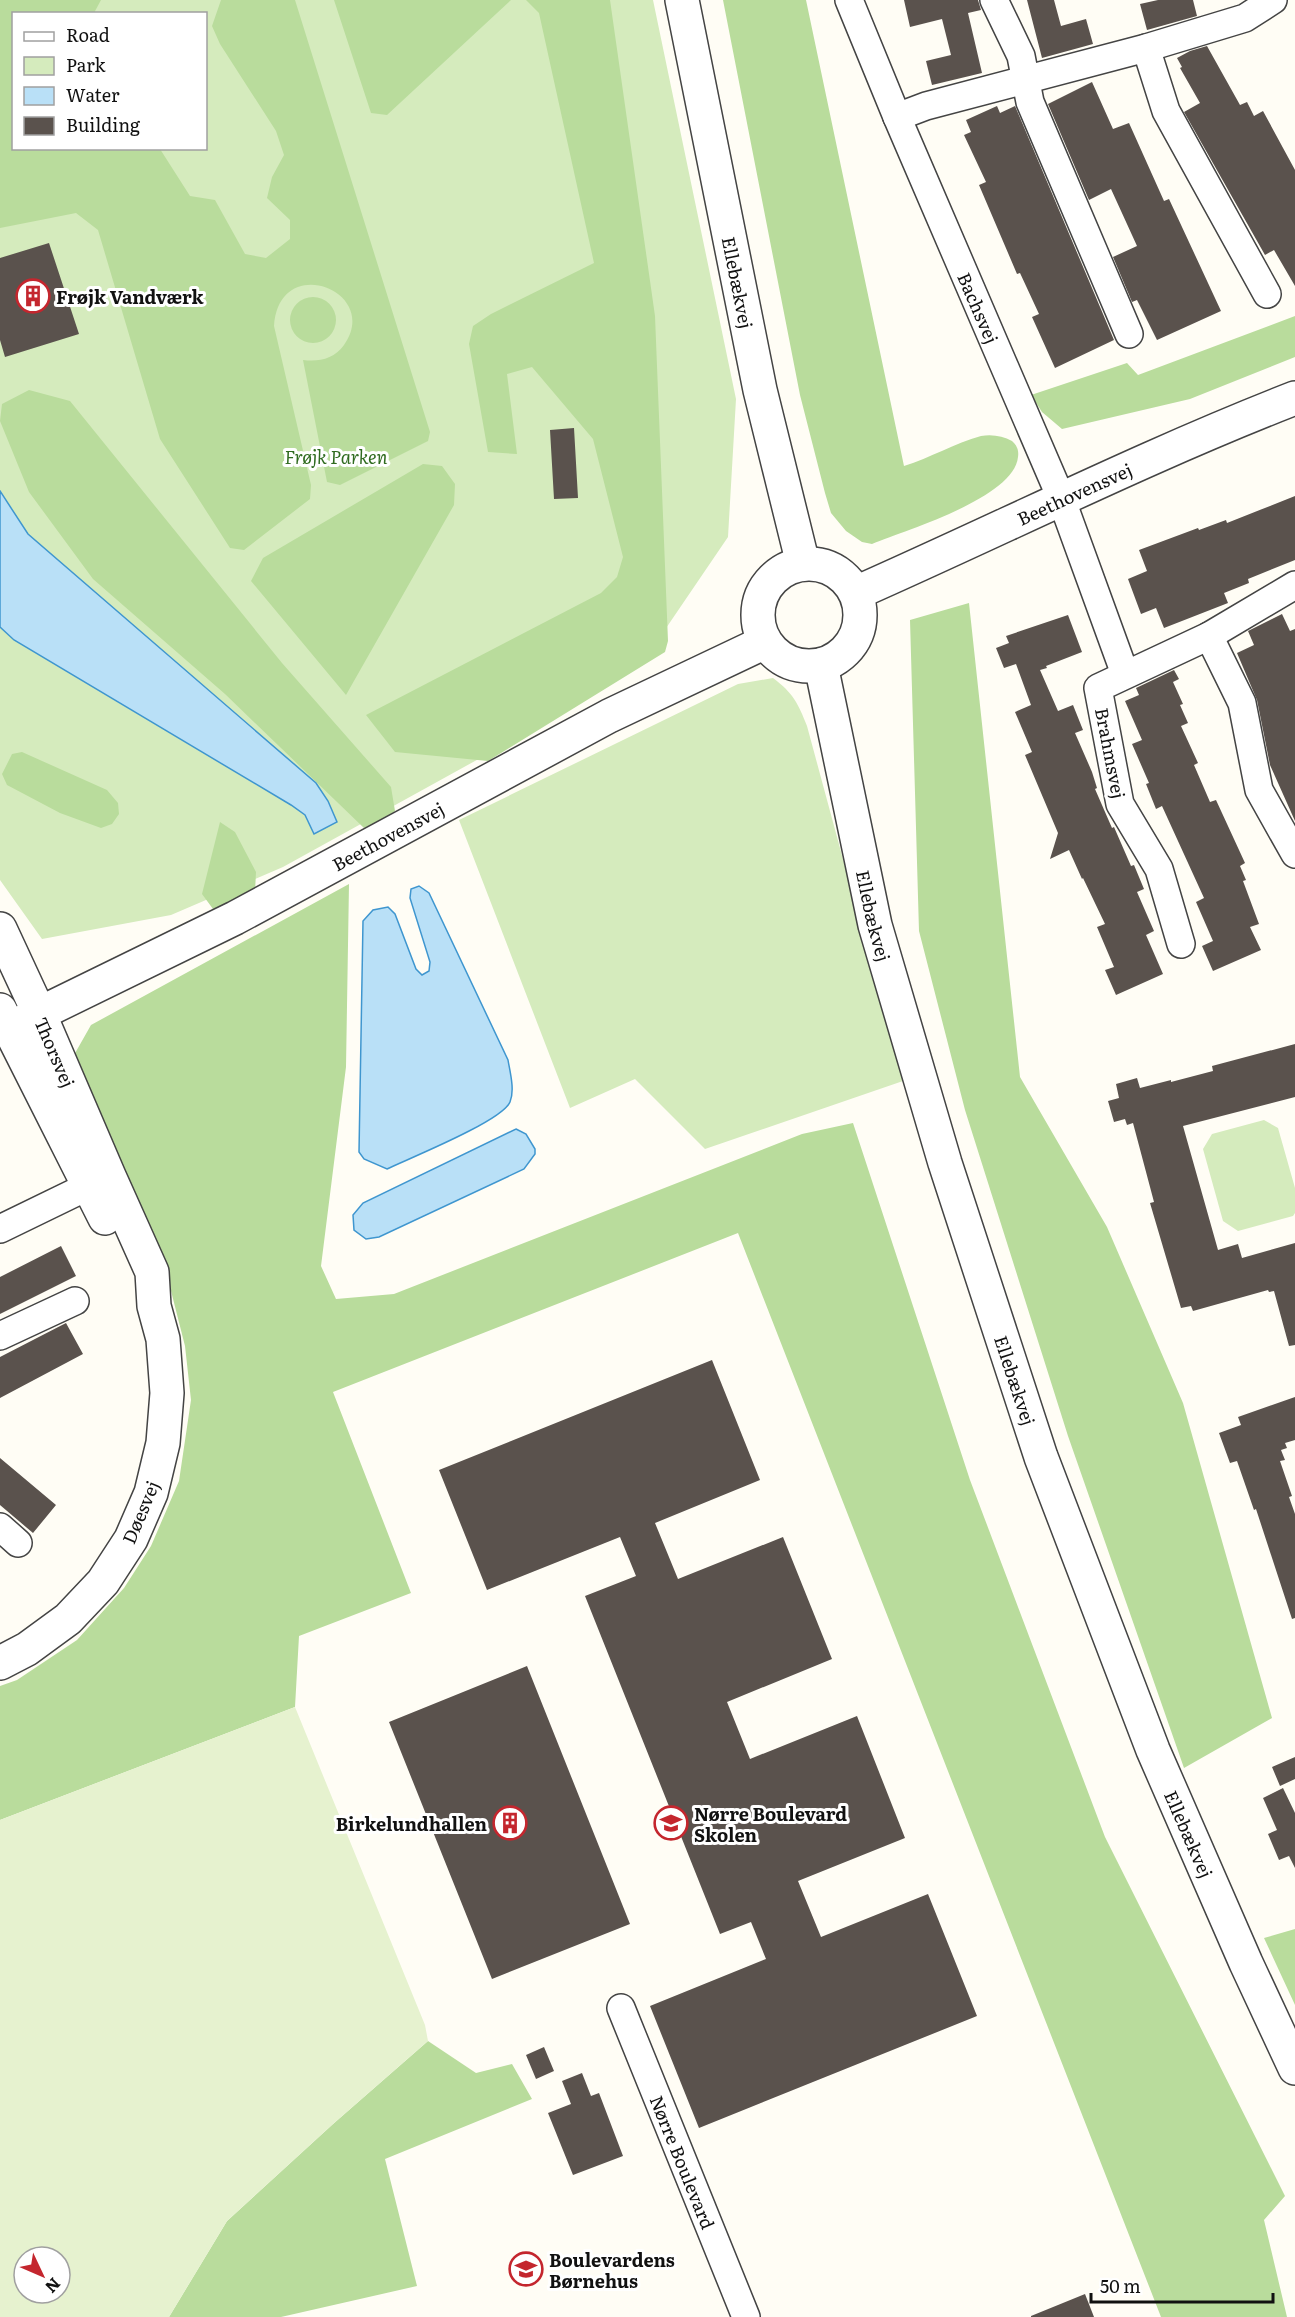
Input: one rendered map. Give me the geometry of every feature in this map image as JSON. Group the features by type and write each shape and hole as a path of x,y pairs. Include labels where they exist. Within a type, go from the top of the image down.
{"street":[{"name":"Ellebækvej","path":"682,0 760,390 804,564"},
{"name":"Bachsvej","path":"849,0 897,117 1062,498"},
{"path":"994,0 1021,56 1030,102 1128,334"},
{"path":"897,117 926,106 1146,48 1241,9 1273,0"},
{"path":"1146,48 1166,111 1267,294"},
{"name":"Beethovensvej","path":"856,593 1062,498 1236,421 1295,398"},
{"path":"1062,498 1125,674"},
{"path":"804,564 820,564 835,570 848,580 856,593 861,611 859,629 851,646 837,658 820,665 804,666 789,662 776,654 765,642 759,626 758,609 763,592 773,578 787,568 804,564"},
{"name":"Brahmsvej","path":"1180,944 1159,869 1120,804 1098,688 1209,636 1295,585"},
{"path":"1209,636 1242,703 1259,790 1295,854"},
{"name":"Beethovensvej","path":"5,1018 39,1013 235,918 609,716 765,642"},
{"name":"Ellebækvej","path":"820,665 875,924 945,1163 1041,1457 1153,1750 1245,1963 1295,2068"},
{"name":"Thorsvej","path":"0,929 39,1013 98,1181"},
{"name":"Thorsvej","path":"5,1018 98,1181"},
{"path":"0,1229 98,1181"},
{"name":"Døesvej","path":"0,1663 27,1649 68,1619 103,1582 131,1539 151,1492 163,1443 167,1393 164,1339 154,1306 137,1282 98,1181"},
{"path":"0,1336 75,1300"},
{"name":"Nørre Boulevard","path":"621,2008 746,2317"}],"green space":[{"name":"Frøjk Parken","path":"0,0 653,0 736,399 728,537 660,637 551,719 283,867 171,915 42,939 0,880"},
{"path":"0,0 101,0 95,12 12,12 12,150 161,150 190,196 215,200 245,254 266,258 290,239 290,220 267,198 272,177 284,155 276,131 220,44 212,26 221,0 295,0 430,432 428,441 340,485 327,482 303,360 326,358 340,350 352,326 350,309 340,295 325,287 308,285 292,290 280,303 274,326 311,485 310,499 244,550 230,548 160,439 98,230 76,213 0,228"},
{"path":"334,0 511,0 387,115 371,113"},
{"path":"526,0 610,0 655,316 668,641 665,652 488,761 395,752 366,715 601,593 617,577 623,557 593,439 532,367 507,374 517,454 488,452 469,344 473,326 491,314 594,263 539,13"},
{"path":"723,0 806,0 904,466 981,436 993,435 1005,438 1012,441 1018,450 1018,457 1012,472 998,486 979,499 956,511 872,544 862,542 846,531 831,513 825,493 800,395"},
{"path":"313,297 329,304 336,320 329,336 313,343 297,336 290,320 297,304"},
{"path":"1295,316 1295,357 1190,399 1062,429 1042,412 1031,395 1127,363 1138,375"},
{"path":"29,390 70,401 282,663 391,787 395,811 382,821 364,828 225,694 93,579 29,492 0,421 2,404"},
{"path":"423,464 442,466 455,484 454,505 346,695 251,581 263,558"},
{"path":"969,603 1020,1077 1107,1227 1183,1403 1272,1718 1184,1768 1068,1436 965,1110 919,931 910,620"},
{"path":"773,678 794,699 807,726 903,1081 705,1149 635,1079 570,1108 459,820 738,684"},
{"path":"22,752 107,790 118,803 119,814 112,824 101,828 60,813 7,785 2,774 12,754"},
{"path":"220,822 235,832 256,872 255,892 213,909 202,894"},
{"path":"349,884 346,1067 321,1266 336,1299 394,1294 802,1134 853,1123 970,1480 1105,1837 1285,2196 1264,2220 1287,2317 1161,2317 738,1233 333,1392 411,1593 299,1636 295,1707 0,1820 0,1686 17,1680 77,1640 124,1588 151,1546 179,1481 191,1400 185,1346 169,1283 74,1055 91,1025"},
{"path":"1264,1120 1278,1128 1295,1188 1295,1213 1293,1216 1238,1231 1223,1221 1203,1149 1212,1134"},
{"path":"295,1707 425,2025 428,2041 227,2221 169,2317 0,2317 0,1820"},
{"path":"1295,1929 1295,2005 1264,1938"},
{"path":"428,2041 476,2073 512,2064 532,2099 385,2159 417,2286 281,2317 169,2317 227,2221"}],"water":[{"path":"0,491 28,534 316,783 328,801 337,822 314,834 305,815 291,805 14,640 0,627"},
{"path":"419,886 429,893 508,1060 512,1092 510,1102 491,1119 387,1169 364,1159 359,1152 363,921 373,910 388,907 395,914 416,969 422,975 429,971 430,962 410,898 411,889"},
{"path":"516,1129 526,1134 535,1149 535,1154 524,1169 379,1237 366,1239 354,1230 353,1215 363,1203"}],"building":[{"path":"904,0 978,0 981,10 968,13 982,73 932,85 926,61 951,55 942,19 910,27"},
{"path":"1027,0 1054,0 1061,26 1086,19 1093,44 1042,58"},
{"path":"1158,0 1193,0 1197,16 1147,30 1140,4"},
{"path":"1207,46 1240,105 1247,102 1254,116 1263,111 1295,170 1295,286 1274,250 1265,255 1184,112 1200,103 1180,68 1182,67 1177,58"},
{"path":"1092,82 1113,129 1129,123 1164,201 1169,199 1221,311 1157,340 1137,300 1132,302 1113,257 1137,246 1111,189 1089,200 1048,104"},
{"path":"997,106 1000,113 1015,106 1114,340 1055,368 1032,317 1039,314 1020,273 1017,274 979,185 986,182 964,135 971,132 966,120"},
{"name":"Frøjk Vandværk","path":"49,243 79,334 5,357 0,340 0,258"},
{"path":"574,428 578,498 554,499 550,430"},
{"path":"1295,496 1295,560 1248,579 1249,583 1224,593 1228,603 1164,628 1156,608 1141,614 1128,579 1147,571 1139,550 1198,528 1199,530 1226,520 1227,523"},
{"path":"1282,614 1290,631 1295,629 1295,821 1270,765 1257,700 1237,653 1254,645 1248,631"},
{"path":"1068,615 1082,652 1040,670 1058,711 1073,705 1083,730 1075,733 1092,772 1097,788 1095,789 1112,828 1114,827 1131,866 1134,865 1144,889 1137,892 1154,931 1146,935 1163,974 1116,995 1105,970 1114,967 1097,927 1105,924 1083,878 1069,850 1050,859 1058,833 1025,755 1032,752 1015,712 1031,705 1016,664 1004,668 996,648 1009,643 1006,636"},
{"path":"1174,670 1179,679 1173,682 1183,704 1180,705 1188,723 1181,726 1198,763 1194,765 1210,802 1216,800 1245,863 1240,866 1246,880 1243,881 1259,924 1250,927 1261,950 1213,971 1202,946 1213,941 1196,902 1204,898 1162,806 1156,809 1146,784 1149,783 1132,744 1142,740 1125,701 1139,695 1136,688"},
{"path":"1295,1044 1295,1097 1183,1126 1218,1250 1238,1244 1242,1258 1295,1243 1295,1345 1289,1346 1274,1291 1269,1292 1268,1290 1193,1311 1191,1306 1181,1308 1150,1203 1154,1202 1133,1123 1127,1125 1125,1119 1114,1122 1108,1101 1119,1098 1116,1084 1137,1078 1140,1088 1171,1080 1171,1082 1213,1071 1212,1066"},
{"path":"61,1246 76,1276 0,1314 0,1277"},
{"path":"66,1323 83,1354 0,1398 0,1357"},
{"path":"712,1360 760,1480 655,1523 678,1579 783,1537 832,1659 727,1702 750,1759 857,1716 905,1838 798,1881 821,1937 928,1894 977,2016 699,2128 650,2006 766,1959 751,1922 720,1934 585,1596 636,1576 620,1537 487,1590 439,1470"},
{"path":"1295,1397 1295,1440 1285,1443 1287,1448 1281,1450 1285,1460 1280,1461 1292,1496 1289,1497 1295,1514 1295,1618 1292,1619 1256,1509 1254,1510 1237,1461 1230,1463 1219,1433 1241,1425 1238,1417"},
{"path":"0,1458 56,1505 33,1533 0,1505"},
{"name":"Birkelundhallen","path":"527,1666 630,1924 492,1979 389,1722"},
{"path":"1295,1757 1295,1779 1280,1786 1272,1767"},
{"path":"1283,1788 1295,1813 1295,1868 1289,1856 1279,1860 1268,1834 1277,1830 1263,1798"},
{"path":"544,2047 554,2071 536,2079 526,2055"},
{"path":"582,2073 591,2096 599,2093 623,2156 573,2175 548,2113 571,2104 562,2081"},
{"path":"1085,2294 1094,2317 1031,2317 1031,2316"}],"place":[{"name":"Frøjk Vandværk","path":"33,296"},
{"name":"Birkelundhallen","path":"510,1823"},
{"name":"Nørre Boulevard Skolen","path":"671,1823"},
{"name":"Boulevardens Børnehus","path":"526,2269"}]}
